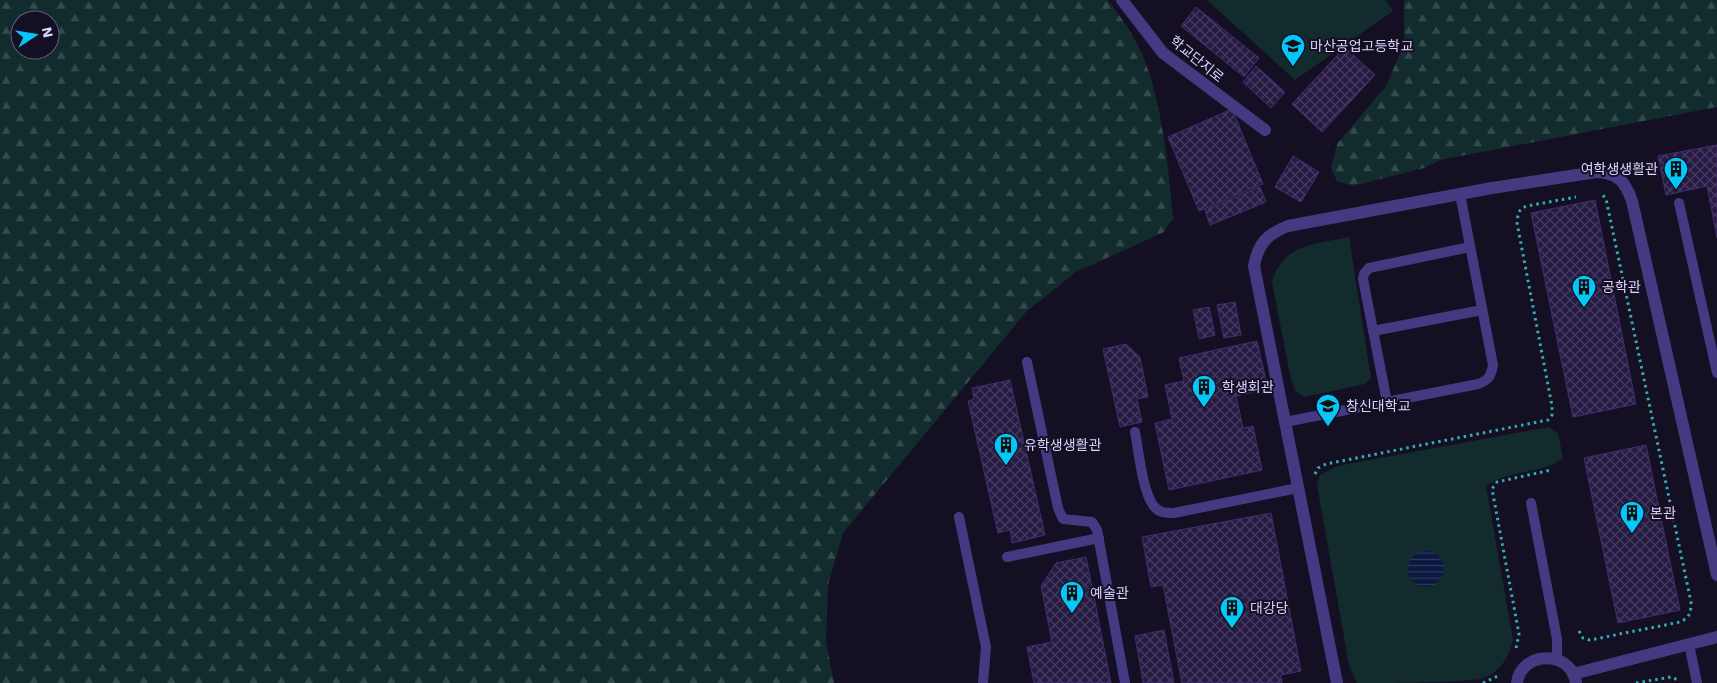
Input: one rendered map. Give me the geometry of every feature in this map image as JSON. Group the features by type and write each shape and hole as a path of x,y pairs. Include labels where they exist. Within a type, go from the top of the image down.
{"street":[{"name":"학교단지로","path":"1122,0 1163,53 1265,130"},
{"path":"1337,683 1254,266 1256,254 1263,240 1273,232 1288,226 1460,194 1596,172 1621,178 1627,187 1632,201 1713,543 1717,575"},
{"path":"1517,683 1522,670 1529,662 1538,658 1557,658 1565,663 1575,679 1717,637"}],"lane":[{"path":"1284,422 1486,381 1491,375 1493,365 1460,194"},
{"path":"1679,203 1717,373"},
{"path":"1387,402 1363,279 1364,274 1369,268 1470,247"},
{"path":"1373,331 1482,310"},
{"path":"1027,362 1058,508 1063,519 1092,522 1099,538 1125,683"},
{"path":"1135,432 1148,491 1154,506 1164,513 1174,513 1298,488"},
{"path":"1531,503 1557,639 1557,658"},
{"path":"959,517 986,647 983,683"},
{"path":"1007,558 1099,538"},
{"path":"1689,644 1697,683"}],"path":[{"path":"1579,631 1583,638 1590,640 1680,622 1687,618 1691,611 1692,602 1606,199 1603,194 1597,193"},
{"path":"1313,482 1318,468 1326,464 1548,420 1552,415 1552,406 1517,223 1518,213 1521,208 1527,206 1580,196"},
{"path":"1513,656 1519,634 1492,489 1496,482 1551,470"},
{"path":"1598,638 1599,644"},
{"path":"1483,683 1502,673"},
{"path":"1636,683 1671,677 1679,683"}],"green space":[{"path":"0,0 1108,0 1131,33 1151,78 1166,150 1173,218 1164,232 1076,272 1026,312 843,533 828,585 826,641 834,683 0,683"},
{"path":"1207,0 1386,0 1393,11 1295,80"},
{"path":"1404,0 1717,0 1717,107 1440,160 1424,168 1353,186 1337,181 1331,168 1337,144 1386,86 1404,44"},
{"path":"1349,237 1371,378 1365,384 1304,397 1295,390 1291,380 1272,282 1277,269 1292,253 1313,244"},
{"path":"1549,427 1558,433 1563,458 1545,467 1504,477 1486,486 1513,639 1507,658 1494,673 1481,679 1437,682 1357,683 1349,665 1317,485 1320,475 1337,466"}],"water":[{"path":"1426,551 1433,552 1439,556 1443,562 1443,576 1439,582 1433,586 1426,587 1419,586 1413,582 1409,576 1408,569 1409,562 1413,556 1419,552"}],"building":[{"path":"1196,7 1259,58 1244,77 1181,26"},
{"path":"1345,47 1375,75 1322,132 1292,104"},
{"path":"1256,66 1285,92 1271,108 1243,82"},
{"path":"1232,109 1263,184 1199,211 1168,137"},
{"name":"여학생생활관","path":"1717,145 1717,238 1707,186 1666,195 1658,156"},
{"path":"1293,156 1319,172 1301,202 1275,187"},
{"path":"1260,187 1266,202 1210,225 1205,210"},
{"name":"공학관","path":"1595,200 1636,404 1573,417 1531,213"},
{"path":"1235,302 1241,335 1224,338 1217,305"},
{"path":"1209,307 1215,335 1199,339 1193,310"},
{"name":"학생회관","path":"1257,341 1268,389 1236,396 1243,428 1253,426 1262,470 1169,490 1155,423 1172,419 1165,385 1184,381 1179,358"},
{"path":"1126,344 1140,357 1148,397 1137,399 1142,422 1120,427 1103,349"},
{"name":"유학생생활관","path":"1010,380 1045,535 1012,543 1010,530 998,533 968,401 974,399 972,388"},
{"name":"본관","path":"1646,445 1680,610 1618,623 1584,458"},
{"name":"대강당","path":"1271,513 1301,671 1281,675 1282,683 1182,683 1163,585 1151,587 1142,537"},
{"name":"예술관","path":"1086,557 1111,683 1034,683 1027,647 1052,642 1041,586 1056,563"},
{"path":"1164,630 1174,683 1143,683 1135,636"}],"place":[{"name":"마산공업고등학교","path":"1293,67"},
{"name":"여학생생활관","path":"1676,190"},
{"name":"공학관","path":"1584,308"},
{"name":"학생회관","path":"1204,408"},
{"name":"창신대학교","path":"1328,427"},
{"name":"유학생생활관","path":"1006,466"},
{"name":"본관","path":"1632,534"},
{"name":"예술관","path":"1072,614"},
{"name":"대강당","path":"1232,629"}]}
